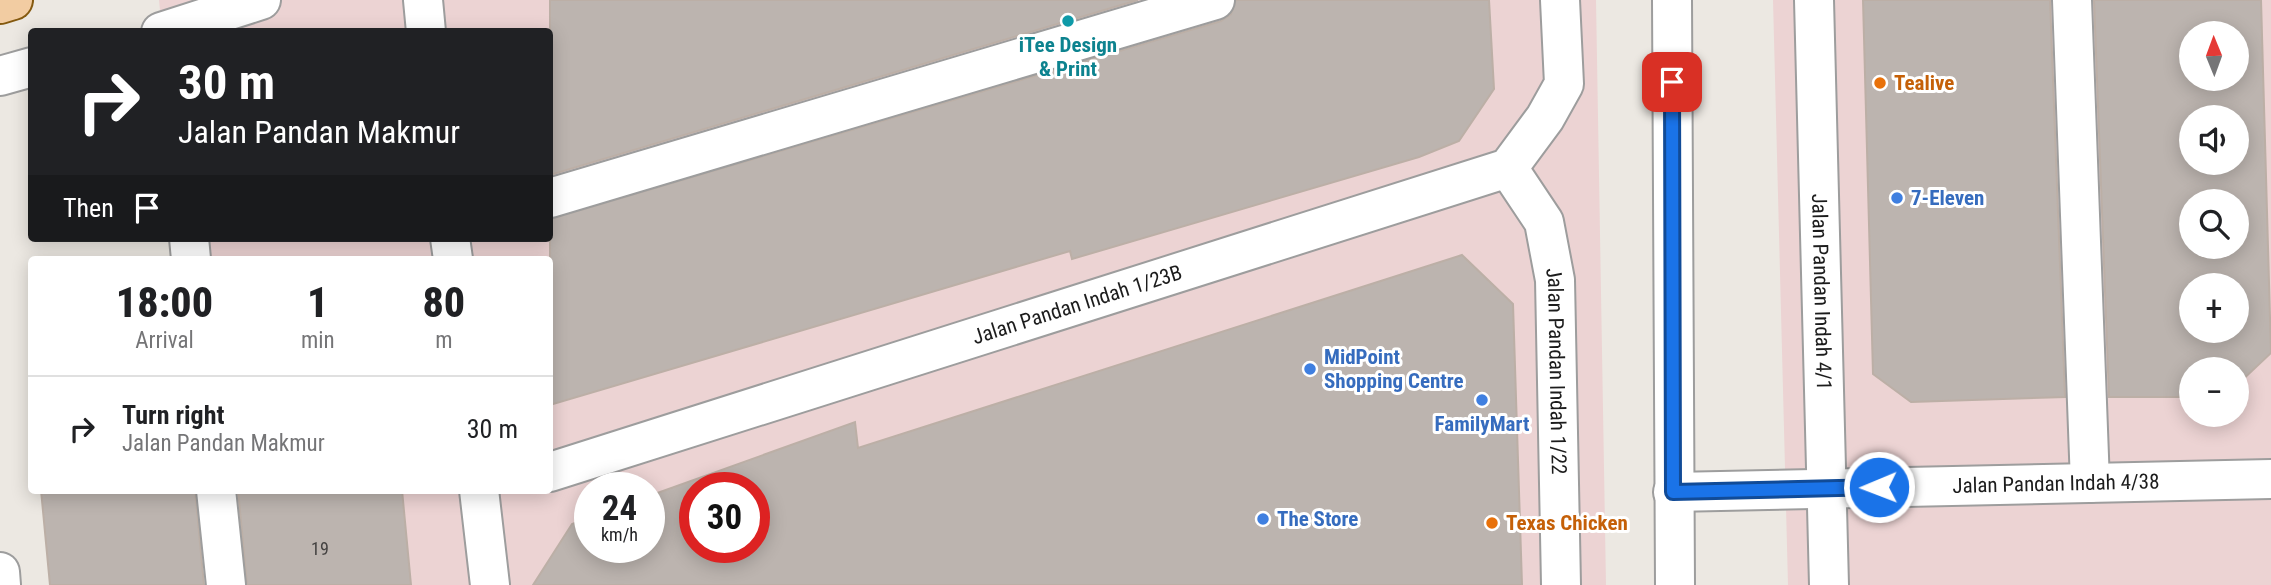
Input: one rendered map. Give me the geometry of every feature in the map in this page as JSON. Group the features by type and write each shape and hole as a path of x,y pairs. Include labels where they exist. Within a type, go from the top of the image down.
{"main road":[{"path":"0,4 13,0"}],"street":[{"path":"173,28 261,0"},
{"path":"423,0 426,28"},
{"path":"553,197 1215,0"},
{"path":"1508,168 1545,118 1564,84 1560,0"},
{"path":"1672,0 1675,585"},
{"name":"Jalan Pandan Indah 4/1","path":"1814,0 1829,585"},
{"path":"2072,0 2090,483"},
{"path":"0,76 28,68"},
{"name":"Jalan Pandan Indah 1/23B","path":"553,471 1508,168"},
{"name":"Jalan Pandan Indah 1/22","path":"1508,168 1544,222 1555,280 1561,585"},
{"name":"Jalan Pandan Indah 4/38","path":"1673,492 2271,479"},
{"path":"216,494 226,585"},
{"path":"484,494 490,585"},
{"path":"0,572 2,585"}],"shaded area":[{"path":"159,0 1596,0 1606,585 217,585 207,494 553,494 553,256 185,256 183,242 553,242 553,28 162,28"},
{"path":"1773,0 2271,0 2271,585 1788,585"}],"building":[{"path":"550,0 1138,0 553,174 553,28 550,28"},
{"path":"1236,0 1489,0 1494,89 1459,141 1419,157 1072,259 1070,251 553,404 553,256 550,256 550,242 553,242 553,218 1221,21 1231,14"},
{"path":"1863,0 2050,0 2065,397 1911,402 1873,374"},
{"path":"2094,0 2261,0 2271,353 2249,374 2249,357 2179,357 2179,397 2109,397"},
{"name":"MidPoint Shopping Centre","path":"1462,255 1513,304 1522,585 533,585 574,523 574,563 665,563 665,490 679,485 679,563 770,563 770,472 716,472 855,422 858,448"},
{"path":"41,494 195,494 204,585 50,585"},
{"path":"238,494 402,494 411,585 247,585"}],"place":[{"name":"iTee Design & Print","path":"1068,21"},
{"name":"Tealive","path":"1880,83"},
{"name":"7-Eleven","path":"1897,198"},
{"name":"MidPoint Shopping Centre","path":"1310,369"},
{"name":"FamilyMart","path":"1482,400"},
{"name":"The Store","path":"1263,519"},
{"name":"Texas Chicken","path":"1492,523"}],"route":[{"path":"1672,82 1673,492 1879,487"}]}
